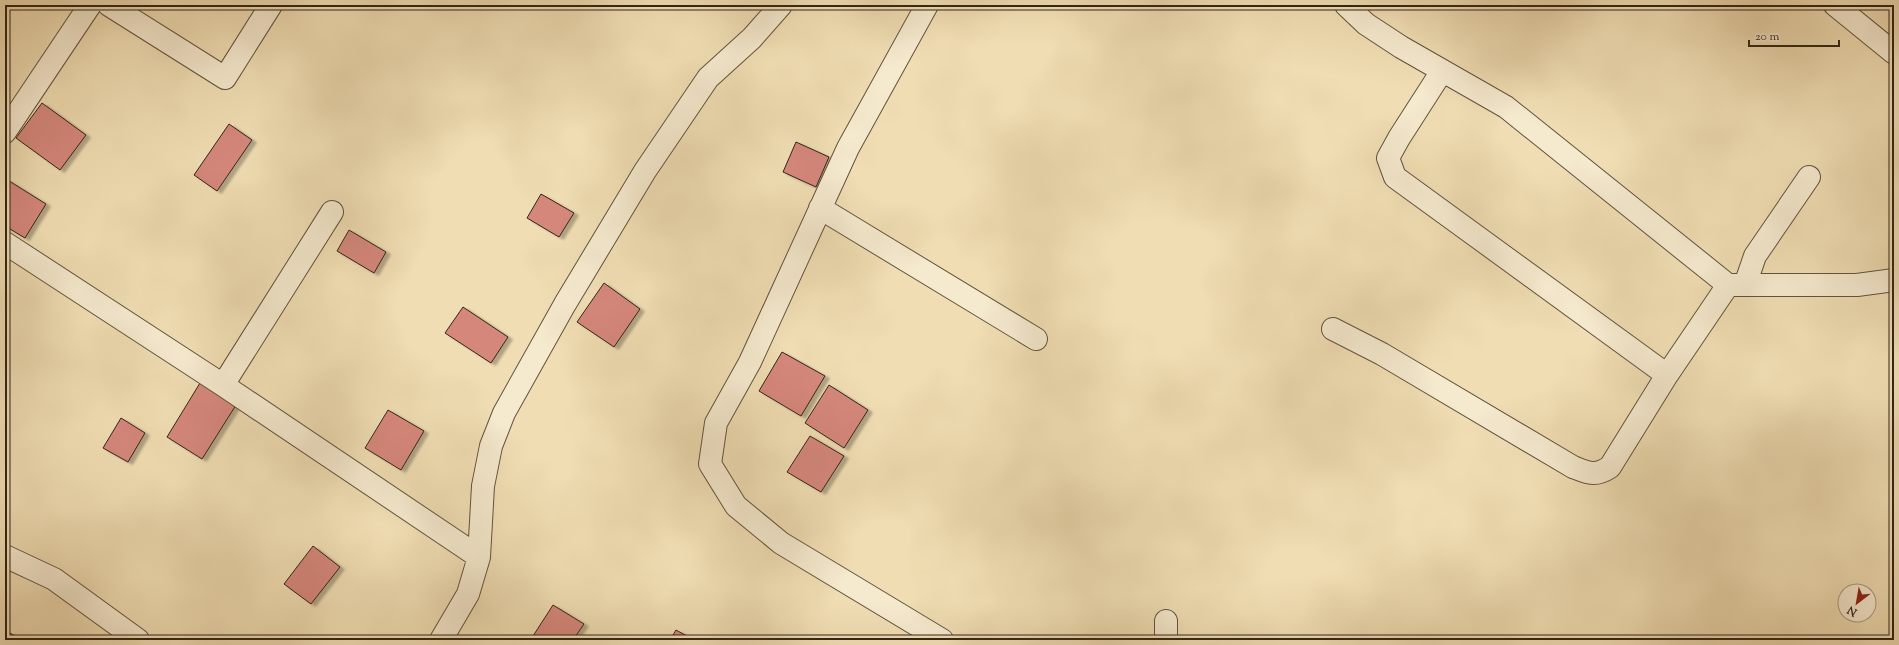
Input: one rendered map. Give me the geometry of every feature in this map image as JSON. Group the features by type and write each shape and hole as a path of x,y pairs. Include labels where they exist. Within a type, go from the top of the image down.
{"street":[{"path":"5,132 90,5"},
{"path":"109,5 225,78 271,5"},
{"path":"441,640 468,594 479,557 484,486 491,446 504,413 564,304 646,172 708,78 752,38 782,5"},
{"path":"927,5 848,148 750,362 716,423 710,464 736,506 781,543 942,640"},
{"path":"1346,5 1366,24 1401,47 1506,107 1737,285 1857,285 1894,280"},
{"path":"1835,5 1894,53"},
{"path":"1442,71 1399,138 1388,158 1395,177 1667,375"},
{"path":"1333,328 1382,354 1573,468 1590,474 1602,472 1610,467 1667,375 1737,285 1808,177"},
{"path":"820,208 1036,339"},
{"path":"222,385 332,212"},
{"path":"5,243 222,385 479,557"},
{"path":"5,556 54,579 138,640"}],"building":[{"path":"42,103 86,135 60,170 16,138"},
{"path":"229,124 252,140 217,191 194,175"},
{"path":"796,142 829,157 816,187 783,172"},
{"path":"6,179 46,204 25,238 5,226"},
{"path":"541,194 574,213 559,237 527,218"},
{"path":"349,230 386,252 374,273 337,251"},
{"path":"604,283 640,309 614,347 577,322"},
{"path":"463,307 508,337 491,363 445,333"},
{"path":"782,352 825,376 801,416 759,391"},
{"path":"200,383 236,405 202,459 167,437"},
{"path":"829,385 868,410 844,448 805,423"},
{"path":"388,410 424,431 401,470 365,448"},
{"path":"121,418 145,433 128,462 103,448"},
{"path":"810,436 844,456 821,492 787,472"},
{"path":"313,546 340,567 311,604 284,584"},
{"path":"553,605 584,624 573,640 538,640 533,636"},
{"path":"676,630 694,640 670,640"},
{"path":"8,632 22,640 5,640"}]}
